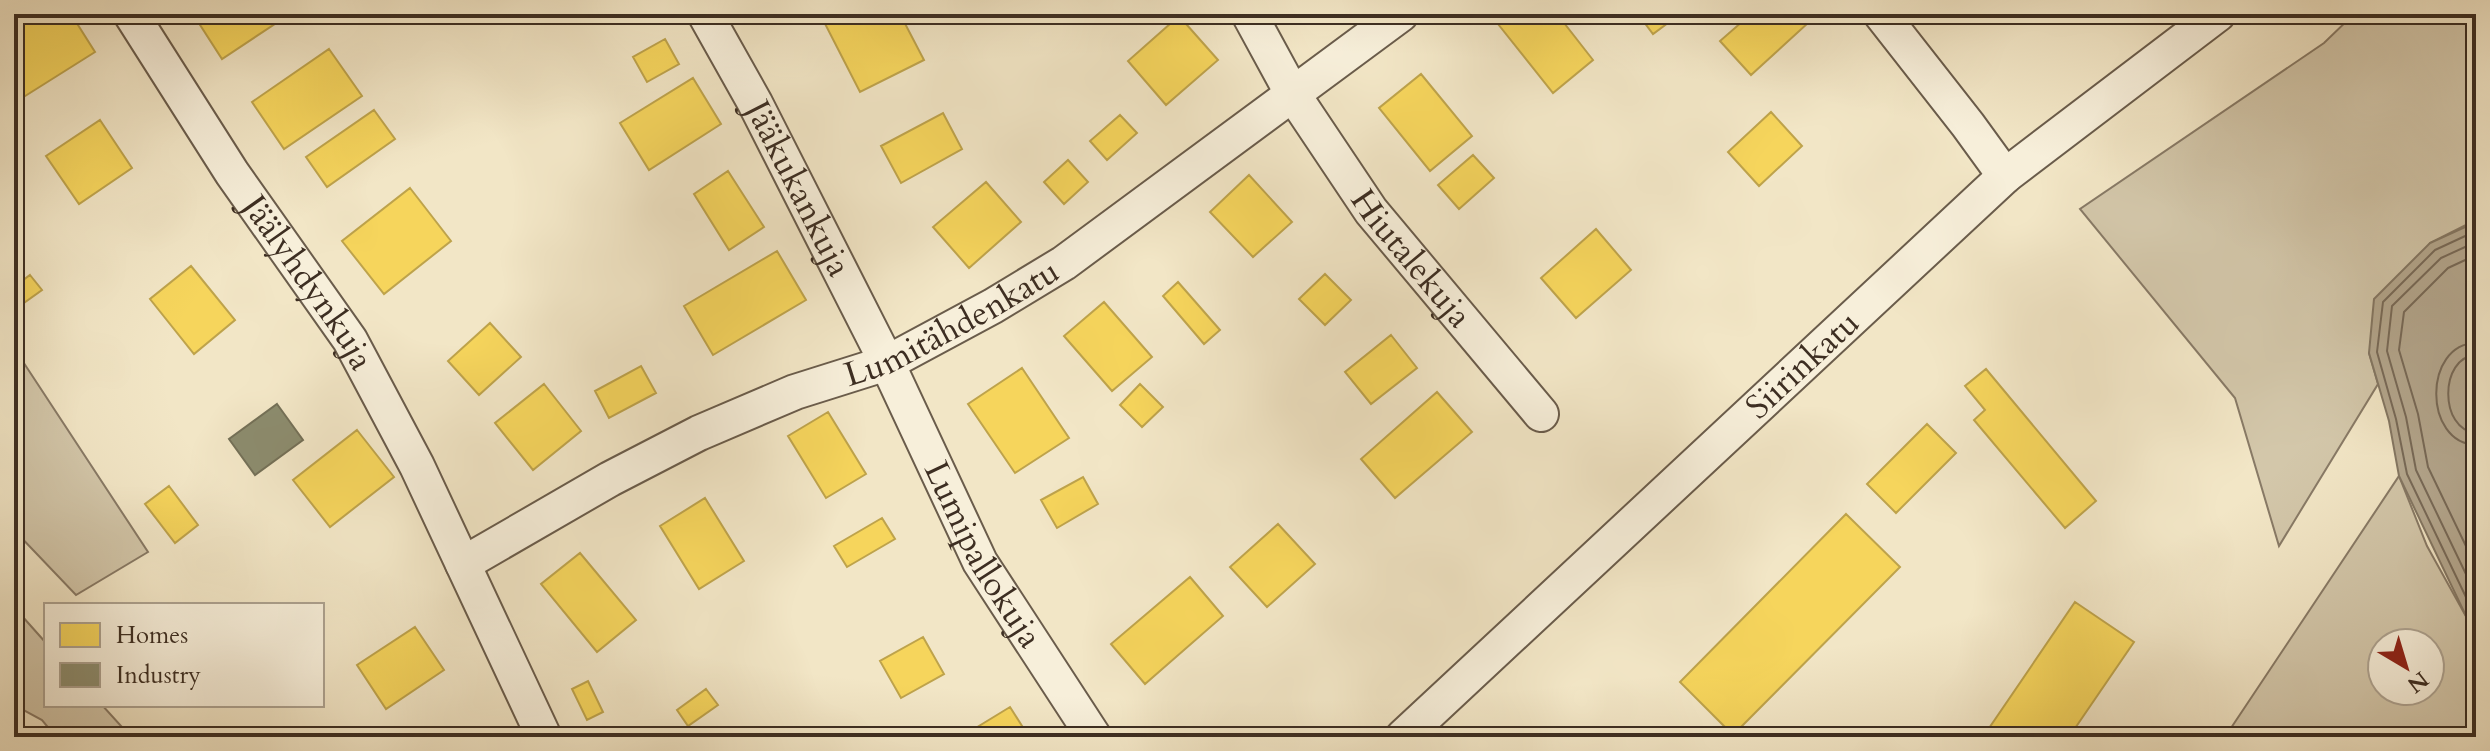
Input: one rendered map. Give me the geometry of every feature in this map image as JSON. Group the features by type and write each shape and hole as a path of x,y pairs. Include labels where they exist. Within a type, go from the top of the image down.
{"street":[{"name":"Jäälyhdynkuja","path":"131,14 232,173 350,340 417,466 544,737"},
{"name":"Jääkukankuja","path":"705,14 755,103 887,363"},
{"name":"Hiutalekuja","path":"1249,14 1292,93 1371,211 1541,414"},
{"name":"Lumitähdenkatu","path":"463,564 610,479 699,433 795,392 887,363 993,306 1064,263 1401,14"},
{"path":"1881,14 2005,176"},
{"name":"Siirinkatu","path":"1403,737 2005,176 2218,14"},
{"name":"Lumipallokuja","path":"887,363 980,562 1094,737"}],"shaded area":[{"path":"2354,14 2476,14 2476,220 2430,243 2369,353 2378,384 2279,546 2235,398 2080,209 2324,43"},
{"path":"14,348 148,552 76,595 14,530"},
{"path":"2399,476 2427,546 2468,620 2476,671 2476,737 2225,737"},
{"path":"14,607 44,641 44,707 104,707 131,737 56,737 42,720 14,705"}],"water":[{"path":"2476,222 2476,362 2466,395 2476,425 2476,671 2468,620 2399,476 2389,421 2369,353 2374,299 2430,243"}],"building: Homes":[{"path":"25,14 71,14 95,52 14,103 14,21"},
{"path":"193,14 290,14 222,59"},
{"path":"820,14 900,14 924,60 860,92"},
{"path":"1500,14 1557,14 1593,60 1553,93 1494,19"},
{"path":"1638,14 1680,14 1653,34"},
{"path":"1751,14 1800,14 1808,23 1751,75 1720,41"},
{"path":"1179,16 1218,60 1166,105 1128,61"},
{"path":"665,39 679,64 647,82 633,57"},
{"path":"329,49 362,96 284,149 252,102"},
{"path":"1421,74 1472,136 1430,171 1379,108"},
{"path":"693,78 721,124 649,170 620,123"},
{"path":"374,110 395,139 327,187 306,157"},
{"path":"1771,112 1802,146 1759,186 1728,152"},
{"path":"943,113 962,149 901,183 881,146"},
{"path":"1120,115 1137,133 1107,160 1090,141"},
{"path":"100,120 132,168 79,204 46,156"},
{"path":"1473,155 1494,178 1459,209 1438,185"},
{"path":"1068,160 1088,182 1064,204 1044,182"},
{"path":"728,171 764,227 729,250 694,194"},
{"path":"1249,175 1292,222 1253,257 1210,212"},
{"path":"986,182 1021,222 969,268 933,227"},
{"path":"410,188 451,241 384,294 342,241"},
{"path":"1596,229 1631,270 1576,318 1541,278"},
{"path":"777,251 806,300 713,355 684,306"},
{"path":"191,266 235,320 194,354 150,299"},
{"path":"1325,274 1351,300 1325,325 1299,299"},
{"path":"30,275 42,290 14,310 14,287"},
{"path":"1178,282 1220,330 1204,344 1163,296"},
{"path":"1104,302 1152,357 1112,391 1064,336"},
{"path":"490,323 521,357 479,395 448,361"},
{"path":"1391,335 1417,368 1371,404 1345,372"},
{"path":"641,366 656,393 609,418 595,391"},
{"path":"1022,368 1069,438 1015,473 968,404"},
{"path":"1986,369 2096,501 2065,528 1974,420 1985,410 1965,386"},
{"path":"544,384 581,431 533,470 495,423"},
{"path":"1140,384 1163,407 1142,427 1120,405"},
{"path":"1437,392 1472,432 1395,498 1361,459"},
{"path":"828,412 866,474 826,498 788,436"},
{"path":"1927,424 1956,453 1896,513 1867,484"},
{"path":"357,430 394,477 330,527 293,480"},
{"path":"1083,477 1098,504 1057,528 1041,500"},
{"path":"169,486 198,525 175,543 145,504"},
{"path":"705,498 744,561 699,589 660,526"},
{"path":"1846,514 1900,567 1733,735 1680,682"},
{"path":"882,518 895,539 847,567 834,546"},
{"path":"1278,524 1315,564 1267,607 1230,567"},
{"path":"580,553 636,620 597,652 541,584"},
{"path":"1190,577 1223,616 1145,684 1111,644"},
{"path":"2075,602 2134,642 2069,737 1983,737"},
{"path":"415,627 444,670 386,709 357,665"},
{"path":"923,637 944,674 901,698 880,661"},
{"path":"588,681 603,712 587,720 572,689"},
{"path":"706,689 718,705 688,726 677,710"},
{"path":"1010,707 1029,737 961,737"}],"building: Industry":[{"path":"277,404 303,440 255,475 229,439"}]}
